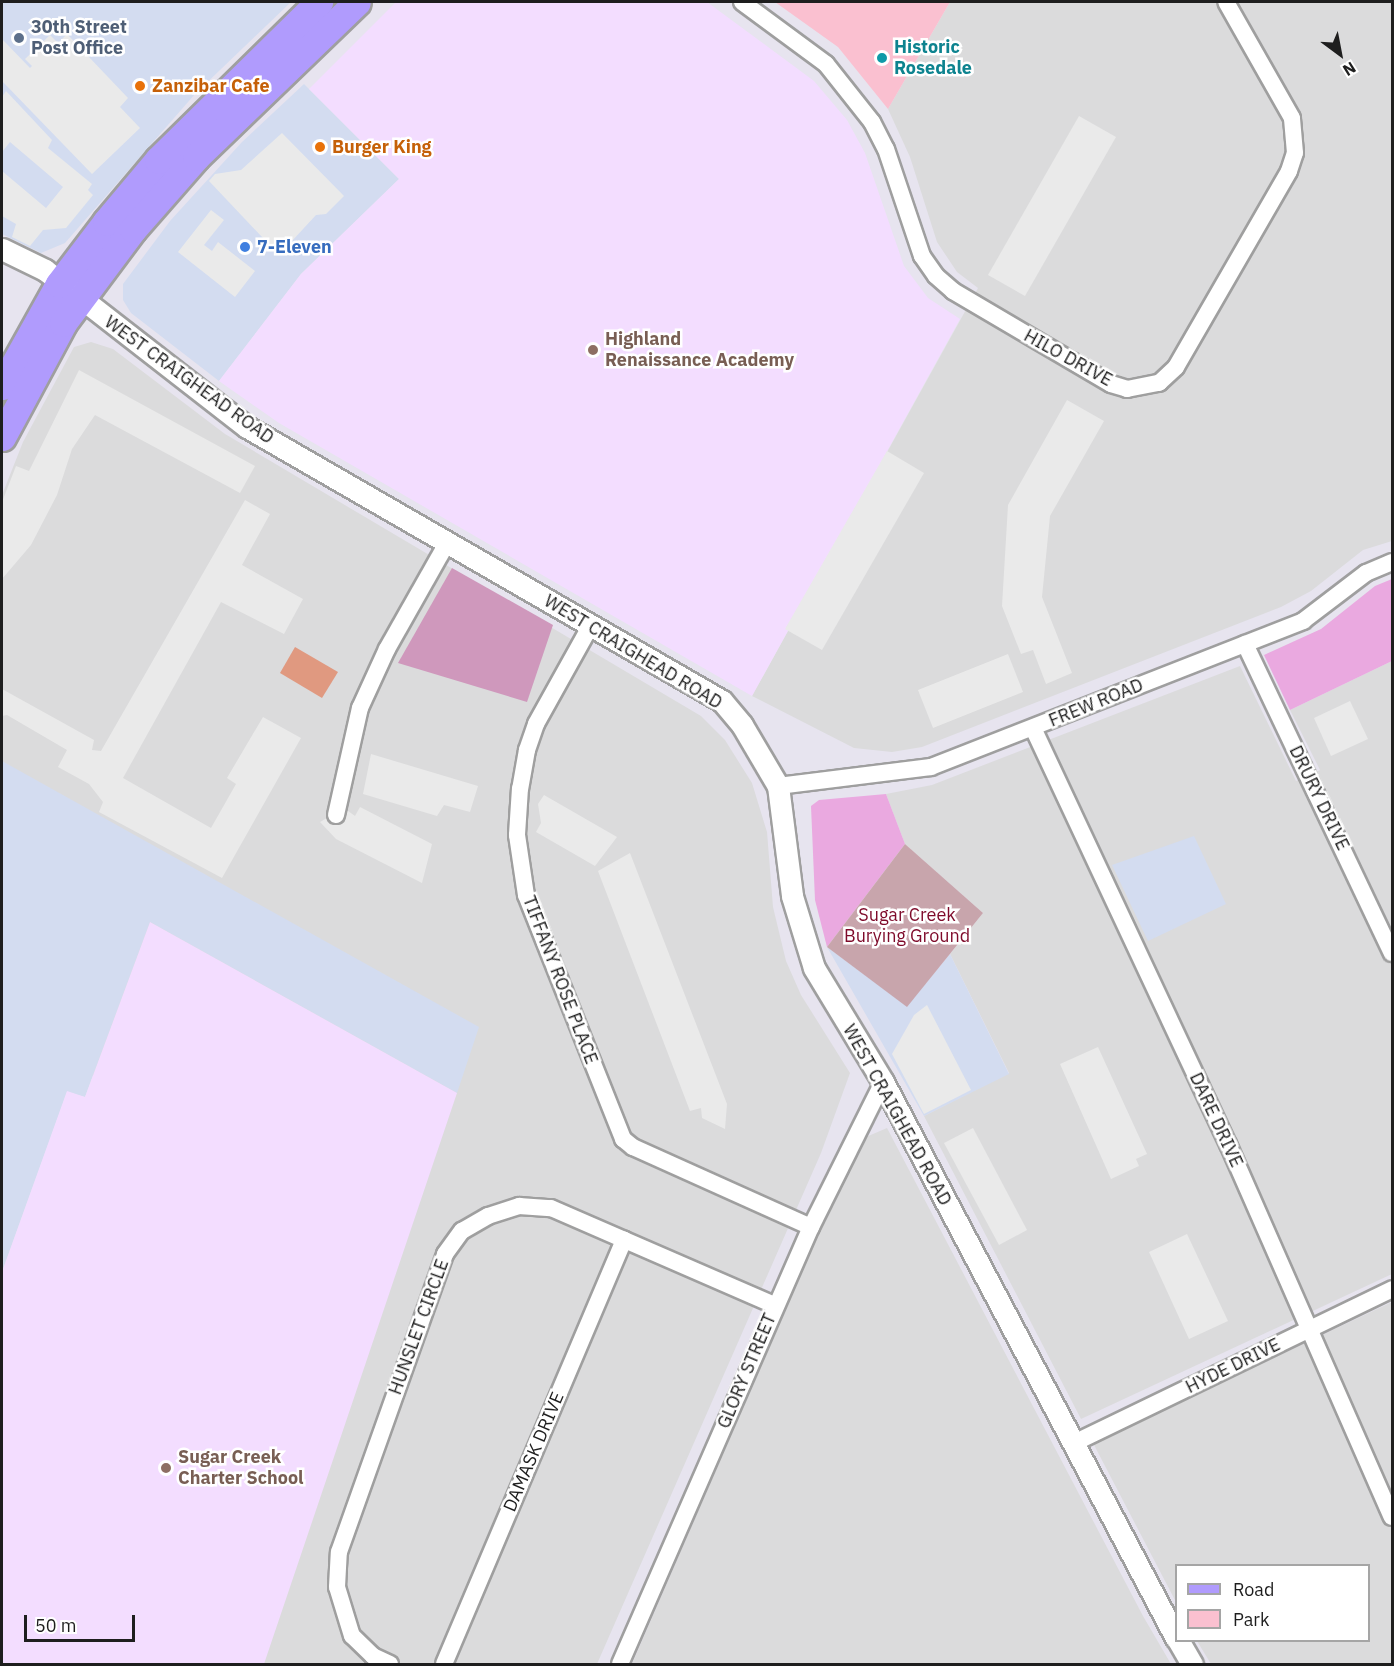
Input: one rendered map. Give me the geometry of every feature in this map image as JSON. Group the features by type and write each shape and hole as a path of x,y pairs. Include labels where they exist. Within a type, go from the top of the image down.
{"main road":[{"path":"2,386 158,160 318,2"},
{"path":"2,437 33,375 69,292 133,229 196,157 357,2"}],"street":[{"name":"HILO DRIVE","path":"742,2 826,64 873,122 886,150 922,256 936,276 953,291 1111,384 1127,389 1159,383 1176,367 1289,171 1295,153 1292,118 1226,2"},
{"name":"WEST CRAIGHEAD ROAD","path":"2,249 31,261 248,427 722,701 748,734 778,786 792,896 802,938 813,968 883,1082 1175,1635"},
{"path":"336,815 360,708 387,649 447,543"},
{"name":"FREW ROAD","path":"778,786 931,767 1303,621 1366,573 1392,562"},
{"name":"TIFFANY ROSE PLACE","path":"591,625 536,724 527,750 520,788 517,836 526,895 623,1139 633,1147 811,1227"},
{"name":"DRURY DRIVE","path":"1245,644 1392,953"},
{"name":"DARE DRIVE","path":"1033,728 1154,983 1392,1517"},
{"name":"GLORY STREET","path":"620,1665 811,1227 883,1082"},
{"name":"HUNSLET CIRCLE","path":"390,1665 373,1656 352,1636 337,1587 339,1552 444,1254 462,1231 488,1216 519,1206 551,1208 776,1306"},
{"name":"DAMASK DRIVE","path":"444,1665 624,1240"},
{"name":"HYDE DRIVE","path":"1074,1443 1392,1289"},
{"name":"WEST CRAIGHEAD ROAD","path":"1179,1642 1192,1665"}],"shaded area":[{"path":"2,2 291,2 195,94 65,243 41,253 2,234"},
{"name":"Highland Renaissance Academy","path":"396,2 707,2 814,81 847,120 865,153 904,266 928,298 960,319 752,696 279,423 219,381 301,274 399,179 309,89"},
{"path":"950,2 1392,2 1392,541 1363,550 1311,591 1281,607 922,747 892,752 854,748 752,696 978,288 957,272 937,242 910,157 888,109"},
{"path":"67,34 128,98 120,107 140,128 92,174 2,81 2,39 30,68 32,66 25,59 50,35 58,43"},
{"path":"304,84 399,179 301,274 219,381 131,313 123,300 123,284 170,221 242,142"},
{"path":"6,91 52,140 48,148 92,184 88,190 93,195 66,228 43,230 30,246 12,237 16,224 2,216 2,171 46,208 63,187 10,142 2,152 2,97"},
{"path":"1079,116 1116,137 1025,296 988,275"},
{"path":"282,133 344,196 326,214 316,215 279,255 209,181 215,174 241,170"},
{"path":"211,210 224,220 204,245 212,251 218,242 255,271 235,297 178,252"},
{"path":"91,342 113,349 225,434 701,716 725,740 752,783 767,832 773,907 786,961 801,995 850,1073 821,1153 597,1664 264,1664 2,761 2,495 23,442 74,347"},
{"path":"79,370 255,466 240,493 95,415 72,449 57,495 31,545 2,579 2,502 16,466 29,471"},
{"path":"1067,400 1104,421 1050,516 1042,597 1072,673 1046,684 1033,650 1021,654 1002,606 1008,505"},
{"path":"887,451 924,473 822,650 785,629"},
{"path":"245,500 270,514 242,565 303,599 284,634 221,602 123,778 211,828 236,784 227,778 263,717 301,738 222,878 99,812 103,802 89,784 58,767 67,750 7,715 2,716 2,689 94,740 92,750 101,751"},
{"path":"452,568 553,625 527,702 398,663"},
{"path":"1392,579 1392,661 1290,710 1264,655 1321,629 1375,586"},
{"path":"295,647 338,672 322,698 280,673"},
{"path":"1008,654 1023,692 933,728 918,690"},
{"path":"1392,661 1392,1274 1081,1419 924,1116 1009,1073 950,954 983,913 905,844 886,794 932,785 1240,666 1296,781 1320,770 1290,710"},
{"path":"1350,701 1368,739 1331,756 1314,718"},
{"path":"371,754 478,786 470,812 444,805 437,816 363,794"},
{"path":"2,761 479,1027 457,1093 150,922 85,1097 67,1092 2,1272"},
{"path":"886,794 905,844 827,947 815,900 811,806 819,800"},
{"path":"544,795 617,837 595,866 536,832 541,823 538,804"},
{"path":"360,807 432,844 422,883 336,839 320,822 344,808 355,816"},
{"path":"1194,836 1226,904 1148,941 1112,865"},
{"path":"630,853 727,1104 725,1129 702,1118 701,1108 690,1111 598,871"},
{"name":"Sugar Creek Charter School","path":"150,922 457,1093 264,1664 2,1664 2,1272 67,1091 85,1097"},
{"path":"827,947 907,1006 950,954 1009,1074 924,1116"},
{"path":"927,1005 971,1090 924,1114 892,1054 914,1015"},
{"path":"1098,1047 1147,1154 1136,1159 1139,1166 1111,1179 1060,1064"},
{"path":"887,1128 1143,1616 1171,1664 632,1664 859,1140"},
{"path":"973,1128 1027,1230 999,1245 944,1143"},
{"path":"1187,1234 1228,1321 1189,1339 1149,1252"},
{"path":"1392,1302 1392,1664 1211,1664 1198,1642 1370,1642 1370,1564 1175,1564 1175,1600 1093,1443"}],"green space":[{"name":"Historic Rosedale","path":"775,2 950,2 888,109 838,47"},
{"name":"Sugar Creek Burying Ground","path":"905,844 983,913 907,1007 827,947"}],"place":[{"name":"30th Street Post Office","path":"19,38"},
{"name":"Historic Rosedale","path":"882,58"},
{"name":"Zanzibar Cafe","path":"140,86"},
{"name":"Burger King","path":"320,147"},
{"name":"7-Eleven","path":"245,247"},
{"name":"Highland Renaissance Academy","path":"593,350"},
{"name":"Sugar Creek Charter School","path":"166,1468"}]}
